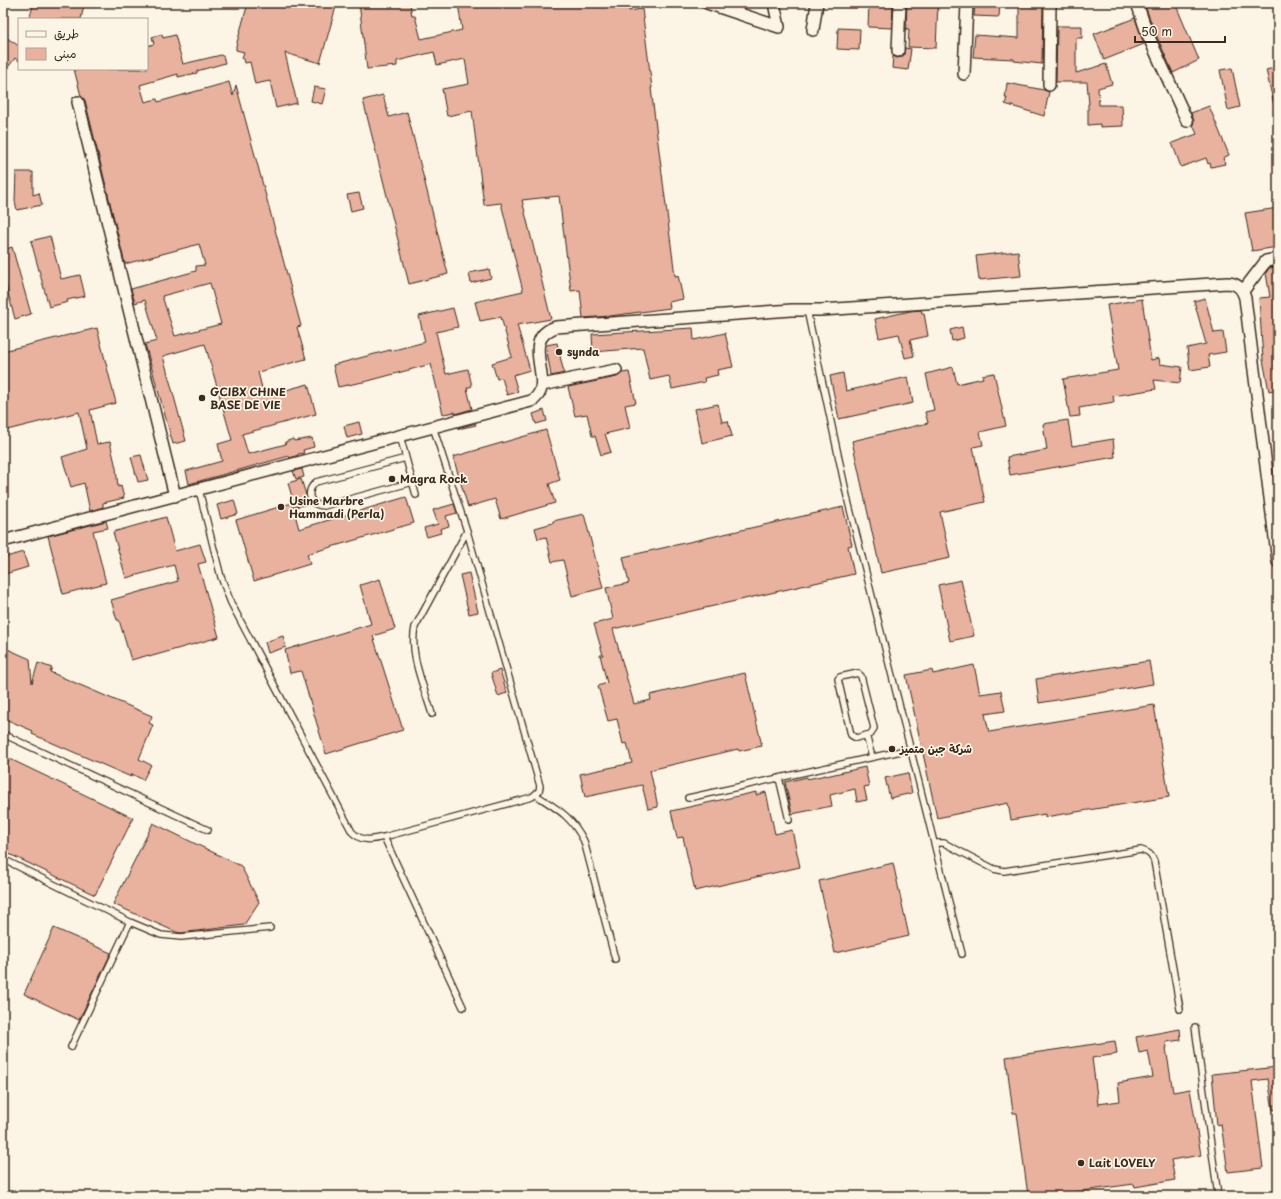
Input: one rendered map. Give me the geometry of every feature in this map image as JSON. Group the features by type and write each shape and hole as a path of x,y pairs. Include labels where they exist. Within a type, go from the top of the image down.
{"street":[{"path":"707,3 779,27 774,3"},
{"path":"813,30 817,3"},
{"path":"898,51 900,3"},
{"path":"964,74 967,3"},
{"path":"1049,85 1050,3"},
{"path":"1137,3 1147,33 1187,121"},
{"path":"78,102 175,496"},
{"path":"1243,291 1266,261 1278,259"},
{"path":"3,541 531,401 539,395 542,385 538,348 539,340 550,329 556,327 784,310 807,310 1234,283 1243,291 1245,298 1278,562"},
{"path":"542,385 616,370"}],"lane":[{"path":"807,310 848,501 962,954"},
{"path":"199,490 221,577 231,603 352,832 356,836 366,840 384,837 532,797 539,791 539,781 467,531 434,427"},
{"path":"400,436 416,495"},
{"path":"406,458 316,482 311,486 309,491 310,497 318,506 324,506 413,482"},
{"path":"432,714 413,652 413,634 415,627 467,531"},
{"path":"858,672 861,676 874,728 872,733 866,735 856,738 851,735 838,680 840,677 858,672"},
{"path":"3,734 208,830"},
{"path":"866,735 872,757"},
{"path":"688,798 910,749"},
{"path":"779,778 789,820"},
{"path":"536,795 566,815 576,827 584,842 615,959"},
{"path":"384,837 463,1007"},
{"path":"934,843 944,843 994,869 1004,871 1141,850 1152,855 1180,1009"},
{"path":"3,859 130,922 161,935 181,937 270,928"},
{"path":"71,1046 130,922"},
{"path":"1195,1027 1218,1196"}],"building":[{"path":"34,3 74,3 84,5 81,18 29,18"},
{"path":"248,3 337,3 320,63 285,53 297,103 276,108 270,81 255,84 250,62 245,63 244,59 242,58 244,52 236,50"},
{"path":"359,3 410,3 412,16 415,16 421,39 462,30 458,3 628,3 629,11 642,9 675,276 678,275 683,299 669,302 670,308 583,318 580,290 571,291 559,196 522,200 551,319 517,325 530,370 513,375 518,392 507,395 502,378 497,379 492,363 512,357 501,317 480,321 475,302 523,291 501,203 484,205 472,111 447,116 442,89 469,84 465,59 437,65 434,52 397,61 397,66 367,69"},
{"path":"869,3 893,3 892,28 868,27"},
{"path":"907,3 938,3 936,48 908,47 909,29 906,29"},
{"path":"975,3 1000,3 999,17 974,16"},
{"path":"1019,3 1043,3 1042,64 1014,61 1014,59 973,57 975,35 1019,38"},
{"path":"1144,3 1175,3 1199,60 1173,73"},
{"path":"1135,18 1144,44 1104,60 1094,34"},
{"path":"1057,26 1082,26 1082,38 1076,38 1076,73 1106,64 1112,84 1098,88 1099,105 1122,105 1123,126 1100,127 1100,124 1088,125 1089,104 1087,82 1056,82"},
{"path":"838,28 860,29 859,50 837,49"},
{"path":"162,34 163,38 175,35 183,64 221,55 223,56 225,63 197,71 197,73 178,77 178,74 140,85 145,102 157,99 158,102 229,82 233,96 236,85 301,326 297,327 306,359 258,372 264,396 308,384 316,414 242,434 248,454 286,444 285,442 293,439 294,441 312,438 314,447 303,450 304,453 189,484 186,471 222,461 218,444 232,440 205,344 163,356 186,441 173,444 145,344 157,341 145,300 135,303 131,289 196,271 196,266 205,265 199,244 125,264 85,100 81,96 74,70 148,70 148,46 154,44 152,37","holes":["210,283 221,324 175,336 162,296"]},
{"path":"7,38 18,45 18,60 15,58 9,66 3,62 3,44"},
{"path":"905,48 911,49 908,70 892,68 893,56 897,58 902,57"},
{"path":"1278,67 1278,104 1274,105 1266,70"},
{"path":"1232,68 1240,107 1228,110 1220,70"},
{"path":"1007,83 1049,92 1044,116 1005,104 1007,98 1005,98"},
{"path":"314,87 326,89 322,104 311,101"},
{"path":"383,95 389,117 407,112 448,274 409,284 363,100"},
{"path":"1209,106 1229,155 1223,158 1225,164 1211,167 1206,158 1181,167 1172,143 1197,134 1193,125 1194,121 1191,113"},
{"path":"16,172 33,172 33,195 39,193 42,205 17,210 15,201"},
{"path":"359,193 363,208 351,211 347,195"},
{"path":"1278,208 1278,247 1252,251 1245,213"},
{"path":"50,236 61,279 80,275 85,296 67,300 68,302 49,307 31,241"},
{"path":"12,247 31,314 15,319 3,274 3,250"},
{"path":"1018,251 1021,276 979,280 976,256"},
{"path":"1278,267 1278,389 1269,391 1263,360 1259,298 1270,297 1266,273 1269,268"},
{"path":"489,269 491,278 471,283 469,273"},
{"path":"1205,298 1214,333 1223,332 1226,352 1208,355 1210,367 1190,370 1187,348 1206,344 1194,301"},
{"path":"1142,299 1151,360 1159,358 1160,364 1182,367 1180,383 1154,380 1156,389 1113,396 1114,402 1079,408 1080,416 1070,417 1063,379 1118,370 1107,305"},
{"path":"453,308 458,327 436,332 446,374 468,369 472,386 467,388 472,409 455,414 455,412 443,414 431,364 368,381 338,387 333,365 425,342 419,316"},
{"path":"921,310 922,313 924,313 928,336 910,340 914,356 905,358 899,334 879,338 875,319"},
{"path":"962,327 964,338 952,341 950,330"},
{"path":"97,328 116,403 90,410 97,444 110,442 116,468 118,487 121,486 124,498 103,503 103,507 90,511 84,483 71,487 62,457 87,449 79,412 3,431 3,351"},
{"path":"693,328 694,340 725,333 733,367 717,370 718,375 704,378 705,382 672,389 669,376 650,380 643,348 593,352 592,334"},
{"path":"557,343 564,373 551,376 546,345"},
{"path":"953,367 957,384 983,378 982,375 994,373 1006,426 980,432 983,445 973,447 985,502 940,512 950,558 881,573 852,441 928,423 925,412 934,410 926,374"},
{"path":"629,372 636,403 625,405 630,428 605,434 611,452 601,455 595,436 592,436 587,414 575,416 568,387 617,377 622,373"},
{"path":"843,373 846,391 908,377 913,403 839,419 830,376"},
{"path":"718,404 722,422 728,421 732,436 702,443 695,409"},
{"path":"544,410 547,421 536,424 533,414"},
{"path":"1068,420 1072,446 1113,439 1115,457 1010,475 1007,457 1047,450 1043,424"},
{"path":"359,422 362,434 347,438 344,426"},
{"path":"475,423 476,425 458,429 458,428"},
{"path":"546,430 560,480 549,484 555,503 501,519 495,499 468,507 453,457"},
{"path":"141,455 148,480 138,482 131,457"},
{"path":"302,469 304,477 296,479 293,471"},
{"path":"301,479 309,504 295,507 288,483"},
{"path":"406,497 414,523 307,554 310,564 254,581 236,520 292,503 299,529"},
{"path":"234,500 238,514 221,519 217,505"},
{"path":"454,504 457,513 446,516 449,526 440,529 441,533 427,537 424,528 438,524 433,510"},
{"path":"843,507 852,545 848,546 854,574 613,629 634,704 651,700 650,695 745,673 762,746 739,751 738,749 650,770 658,807 648,809 642,785 585,797 580,774 632,763 627,743 623,744 617,719 608,721 598,686 607,683 600,655 603,655 594,624 613,619 606,588 629,583 623,557"},
{"path":"584,514 603,588 572,596 563,560 552,562 546,537 538,539 535,528 553,523 553,521"},
{"path":"166,517 175,551 200,544 206,562 198,564 219,637 149,657 149,655 131,660 119,620 117,620 111,600 178,581 174,565 126,578 113,532"},
{"path":"106,521 108,528 93,531 106,583 63,594 48,536"},
{"path":"23,552 28,567 5,574 3,568 3,558"},
{"path":"469,573 478,612 469,614 460,575"},
{"path":"380,579 395,629 373,636 403,730 326,754 301,671 290,673 285,650 371,624 360,585"},
{"path":"961,580 974,636 950,641 938,585"},
{"path":"283,636 286,647 268,653 265,642"},
{"path":"3,647 30,659 32,683 38,663 52,668 50,672 152,716 149,723 153,725 139,759 151,765 143,780 132,774 131,777 32,734 33,731 3,718"},
{"path":"1149,661 1153,684 1039,703 1036,679"},
{"path":"974,665 980,694 1001,691 1005,711 985,714 989,732 1154,705 1169,797 1045,817 1045,814 1011,820 1008,803 937,818 906,675 932,670 933,674"},
{"path":"500,670 507,693 498,696 491,673"},
{"path":"10,759 133,818 95,895 3,851 3,773"},
{"path":"865,767 869,786 864,787 867,800 857,802 855,789 830,795 832,806 792,814 785,782 807,777 807,779 826,776"},
{"path":"908,773 912,793 890,798 885,778"},
{"path":"756,792 756,795 766,792 775,834 792,830 800,867 695,891 683,837 677,838 671,811"},
{"path":"153,823 241,866 259,902 244,925 181,933 113,904"},
{"path":"893,863 909,936 835,953 819,881"},
{"path":"54,928 111,953 79,1020 24,994"},
{"path":"1180,1029 1181,1040 1166,1042 1173,1092 1190,1089 1201,1155 1171,1160 1175,1180 1135,1187 1134,1184 1046,1196 1028,1196 1017,1113 1013,1113 1006,1057 1115,1041 1117,1054 1092,1058 1098,1104 1120,1101 1118,1083 1153,1077 1148,1051 1139,1053 1136,1037"},
{"path":"1278,1067 1278,1109 1273,1110 1268,1079 1252,1081 1263,1168 1228,1172 1221,1124 1217,1125 1212,1074"}],"place":[{"name":"synda","path":"559,352"},
{"name":"GCIBX CHINE BASE DE VIE","path":"202,398"},
{"name":"Magra Rock","path":"392,479"},
{"name":"Usine Marbre Hammadi (Perla)","path":"281,507"},
{"name":"شركة جبن متميز","path":"892,749"},
{"name":"Lait LOVELY","path":"1081,1163"}]}
